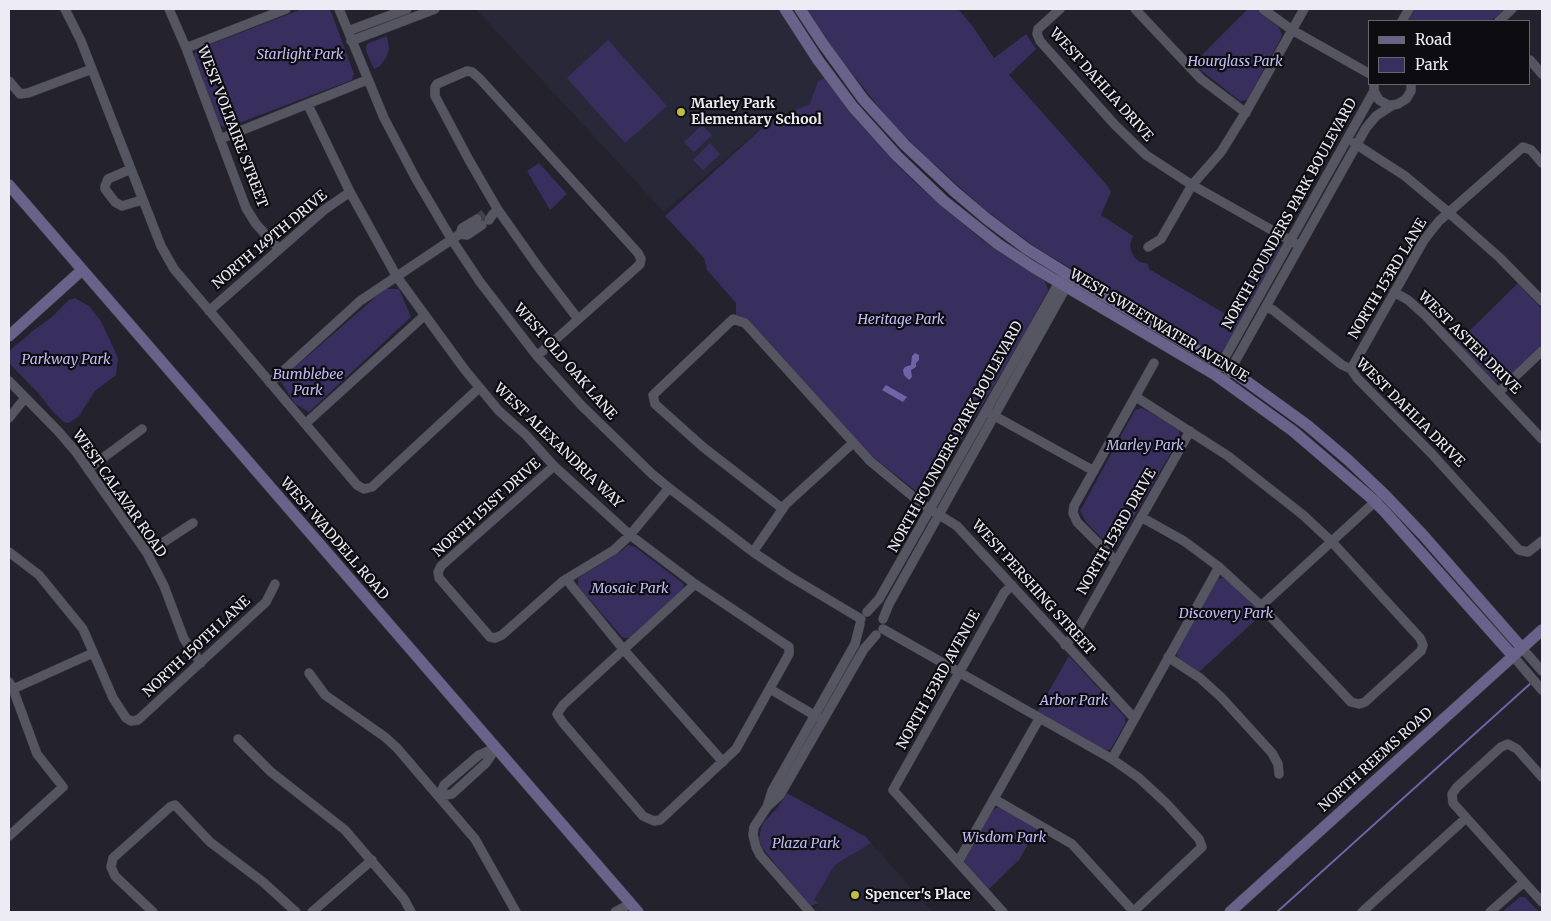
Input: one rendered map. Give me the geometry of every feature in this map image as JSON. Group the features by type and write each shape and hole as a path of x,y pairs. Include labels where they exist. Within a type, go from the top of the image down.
{"street":[{"path":"64,9 81,41 142,200 161,246 174,269 357,484 364,489 372,487 479,388"},
{"name":"WEST VOLTAIRE STREET","path":"169,9 186,48 246,208 256,224 279,249"},
{"path":"186,48 272,11 286,9"},
{"name":"WEST OLD OAK LANE","path":"339,9 367,80 406,161 452,240 498,307 537,356 581,404 669,488 753,552 789,576 863,618"},
{"path":"350,36 406,9"},
{"path":"350,36 435,9"},
{"name":"WEST SWEETWATER AVENUE","path":"785,9 827,73 853,107 897,156 944,201 998,244 1062,285 1222,372 1317,450 1375,502 1537,684"},
{"name":"WEST SWEETWATER AVENUE","path":"800,9 851,84 905,145 955,192 1027,249 1307,425 1384,494 1423,535 1542,670"},
{"name":"WEST DAHLIA DRIVE","path":"1060,9 1038,30 1037,34 1040,41 1115,125 1146,155 1192,185 1300,246"},
{"path":"1135,9 1201,79 1246,112"},
{"path":"1263,9 1292,30 1368,73"},
{"path":"1148,247 1161,239 1192,185 1221,152 1246,112 1304,9"},
{"path":"1403,20 1409,9"},
{"path":"1500,20 1512,9"},
{"path":"1531,61 1542,74"},
{"path":"9,81 20,94 28,93 92,69"},
{"path":"537,356 640,264 638,253 472,72 467,71 437,84 435,96 484,219 550,283 578,319"},
{"path":"220,139 367,80"},
{"name":"NORTH FOUNDERS PARK BOULEVARD","path":"1222,372 1266,307 1370,122 1393,105 1403,102 1411,90 1411,85"},
{"path":"1374,88 1379,100 1388,105 1393,105"},
{"name":"NORTH FOUNDERS PARK BOULEVARD","path":"1222,372 1374,88"},
{"name":"WEST ALEXANDRIA WAY","path":"308,105 350,192 396,276 479,388 499,411 526,435 554,466 630,535 695,584 789,647 789,654 770,689"},
{"path":"1348,139 1405,176 1500,258 1542,301"},
{"name":"NORTH 153RD LANE","path":"1350,369 1424,240 1448,212 1523,147 1531,150 1542,162"},
{"path":"131,169 108,178 105,189 115,202 122,206 142,200"},
{"name":"WEST WADDELL ROAD","path":"9,185 496,748 631,910"},
{"name":"NORTH 149TH DRIVE","path":"209,311 324,210 350,192"},
{"path":"270,383 360,301 460,234 467,235 484,219"},
{"path":"9,336 82,270"},
{"name":"NORTH FOUNDERS PARK BOULEVARD","path":"819,718 855,644 863,618 877,602 986,411 1068,275"},
{"name":"NORTH FOUNDERS PARK BOULEVARD","path":"883,619 889,604 995,417 1062,285"},
{"name":"WEST ASTER DRIVE","path":"1394,292 1408,300 1426,316 1542,439"},
{"name":"WEST DAHLIA DRIVE","path":"1266,307 1342,365 1350,369 1432,454 1519,550 1523,552 1532,550 1542,541"},
{"path":"305,424 425,315"},
{"name":"WEST PERSHING STREET","path":"783,509 703,447 656,404 652,395 734,319 745,323 881,470 922,504 958,526 1065,645 1134,718"},
{"path":"1498,392 1542,351"},
{"path":"1116,561 1077,522 1073,513 1074,506 1154,363"},
{"name":"WEST CALAVAR ROAD","path":"9,381 58,431 88,469 147,553 164,586 184,639 201,662"},
{"path":"1136,397 1228,456 1269,487 1332,542 1420,638 1423,645 1421,651 1365,702 1359,704 1351,702 1261,606 1219,567 1184,541 1141,517"},
{"path":"9,418 25,398"},
{"path":"986,411 1094,471"},
{"path":"88,469 142,429"},
{"name":"NORTH 153RD DRIVE","path":"1065,645 1074,636 1190,431"},
{"path":"753,552 786,504 854,443"},
{"name":"NORTH 151ST DRIVE","path":"554,466 441,566 438,572 439,578 490,637 496,638 502,635 566,579"},
{"path":"669,488 630,535 614,550 566,579 624,650 723,762"},
{"path":"1261,606 1384,494"},
{"path":"147,553 193,523"},
{"path":"9,552 39,575 62,601 83,629 93,653 11,686 38,754 63,787 9,836"},
{"path":"1112,759 1219,567"},
{"name":"NORTH 150TH LANE","path":"93,653 113,698 126,718 131,721 138,720 266,602 275,584"},
{"path":"695,584 562,705 556,714 643,816 654,821 660,820 723,762 736,749 770,689 819,718"},
{"name":"NORTH 153RD AVENUE","path":"958,862 893,790 1004,593 1012,585"},
{"path":"879,632 883,619 878,613 863,618 865,634 879,632 959,673 1112,759 1139,778 1167,804 1199,838 1202,847 1134,912 1072,844 994,799"},
{"name":"NORTH REEMS ROAD","path":"1230,912 1542,630"},
{"name":"NORTH FOUNDERS PARK BOULEVARD","path":"810,912 760,855 753,835 754,827 767,807 772,791 864,649 879,632"},
{"path":"1168,657 1200,678 1222,698 1272,753 1278,764 1279,774"},
{"path":"309,674 325,695 385,737 439,796 475,839 516,912"},
{"path":"1003,912 958,862 1039,719"},
{"path":"238,740 270,772 345,830 404,899 411,912"},
{"path":"1542,777 1517,749 1508,744 1501,747 1452,794 1453,803 1542,902"},
{"path":"439,796 444,785 478,755 496,748"},
{"path":"153,912 115,876 111,867 113,858 170,807 175,805 210,842 263,882 296,912"},
{"path":"1362,912 1466,818"},
{"path":"312,912 372,860"},
{"path":"1490,912 1524,882"},
{"path":"615,912 631,910"}],"shaded area":[{"name":"Marley Park Elementary School","path":"476,9 779,9 826,78 810,104 770,121 664,212"},
{"path":"915,353 919,355 919,360 916,363 916,367 911,370 912,377 909,380 904,375 903,370 911,365 912,356"},
{"path":"886,385 907,397 903,402 882,390"},
{"path":"871,843 933,912 810,912 818,904 814,900 835,865"}],"green space":[{"name":"Starlight Park","path":"302,9 330,9 354,74 352,80 226,128 220,125 194,56 196,50"},
{"path":"807,9 958,9 971,24 994,58 1026,34 1036,49 1009,75 1106,184 1111,192 1101,215 1133,236 1130,244 1135,258 1140,262 1148,264 1149,269 1229,316 1271,240 1281,247 1228,344 1221,353 1215,354 1035,247 983,208 923,154 890,121 838,56"},
{"name":"Hourglass Park","path":"1248,9 1256,9 1279,27 1282,36 1247,100 1240,101 1193,64"},
{"path":"1414,9 1505,9 1492,20 1408,20"},
{"path":"387,36 389,48 387,56 380,66 374,69 366,51 366,46"},
{"path":"608,40 667,106 625,143 567,78"},
{"name":"Heritage Park","path":"826,78 857,120 897,165 920,187 981,239 1045,281 1048,290 1021,340 929,494 921,495 868,453 747,321 736,315 736,303 707,270 704,258 665,216 770,121 810,104 818,81"},
{"path":"702,125 712,135 694,152 684,142"},
{"path":"710,143 720,154 703,170 693,160"},
{"path":"539,163 567,194 550,210 527,171"},
{"path":"1518,283 1542,309 1542,346 1504,382 1496,382 1457,343"},
{"name":"Bumblebee Park","path":"385,289 399,289 411,317 309,412 295,404 280,380"},
{"name":"Parkway Park","path":"75,298 89,306 101,321 118,358 116,375 95,391 79,416 69,423 64,422 54,413 39,394 9,363 9,351 52,317 69,300"},
{"name":"Marley Park","path":"1142,408 1179,429 1180,437 1117,546 1112,549 1086,522 1080,511 1135,410"},
{"name":"Mosaic Park","path":"628,545 635,547 684,584 683,589 630,638 623,638 578,586 578,578"},
{"name":"Discovery Park","path":"1224,578 1262,614 1199,672 1178,658 1176,652 1217,579"},
{"name":"Arbor Park","path":"1069,656 1125,717 1125,724 1110,750 1105,750 1037,712"},
{"name":"Plaza Park","path":"787,793 866,837 871,843 835,865 814,900 819,903 810,906 762,848 759,839 764,822 778,807"},
{"name":"Wisdom Park","path":"999,807 1037,828 1019,860 988,890 965,863 965,858 993,810"},
{"path":"1520,897 1525,897 1539,912 1502,912"}],"waterway":[{"path":"1277,912 1531,683"}],"tunnel":[{"path":"477,219 485,213"}],"place":[{"name":"Marley Park Elementary School","path":"681,112"},
{"name":"Spencer's Place","path":"855,895"}]}
